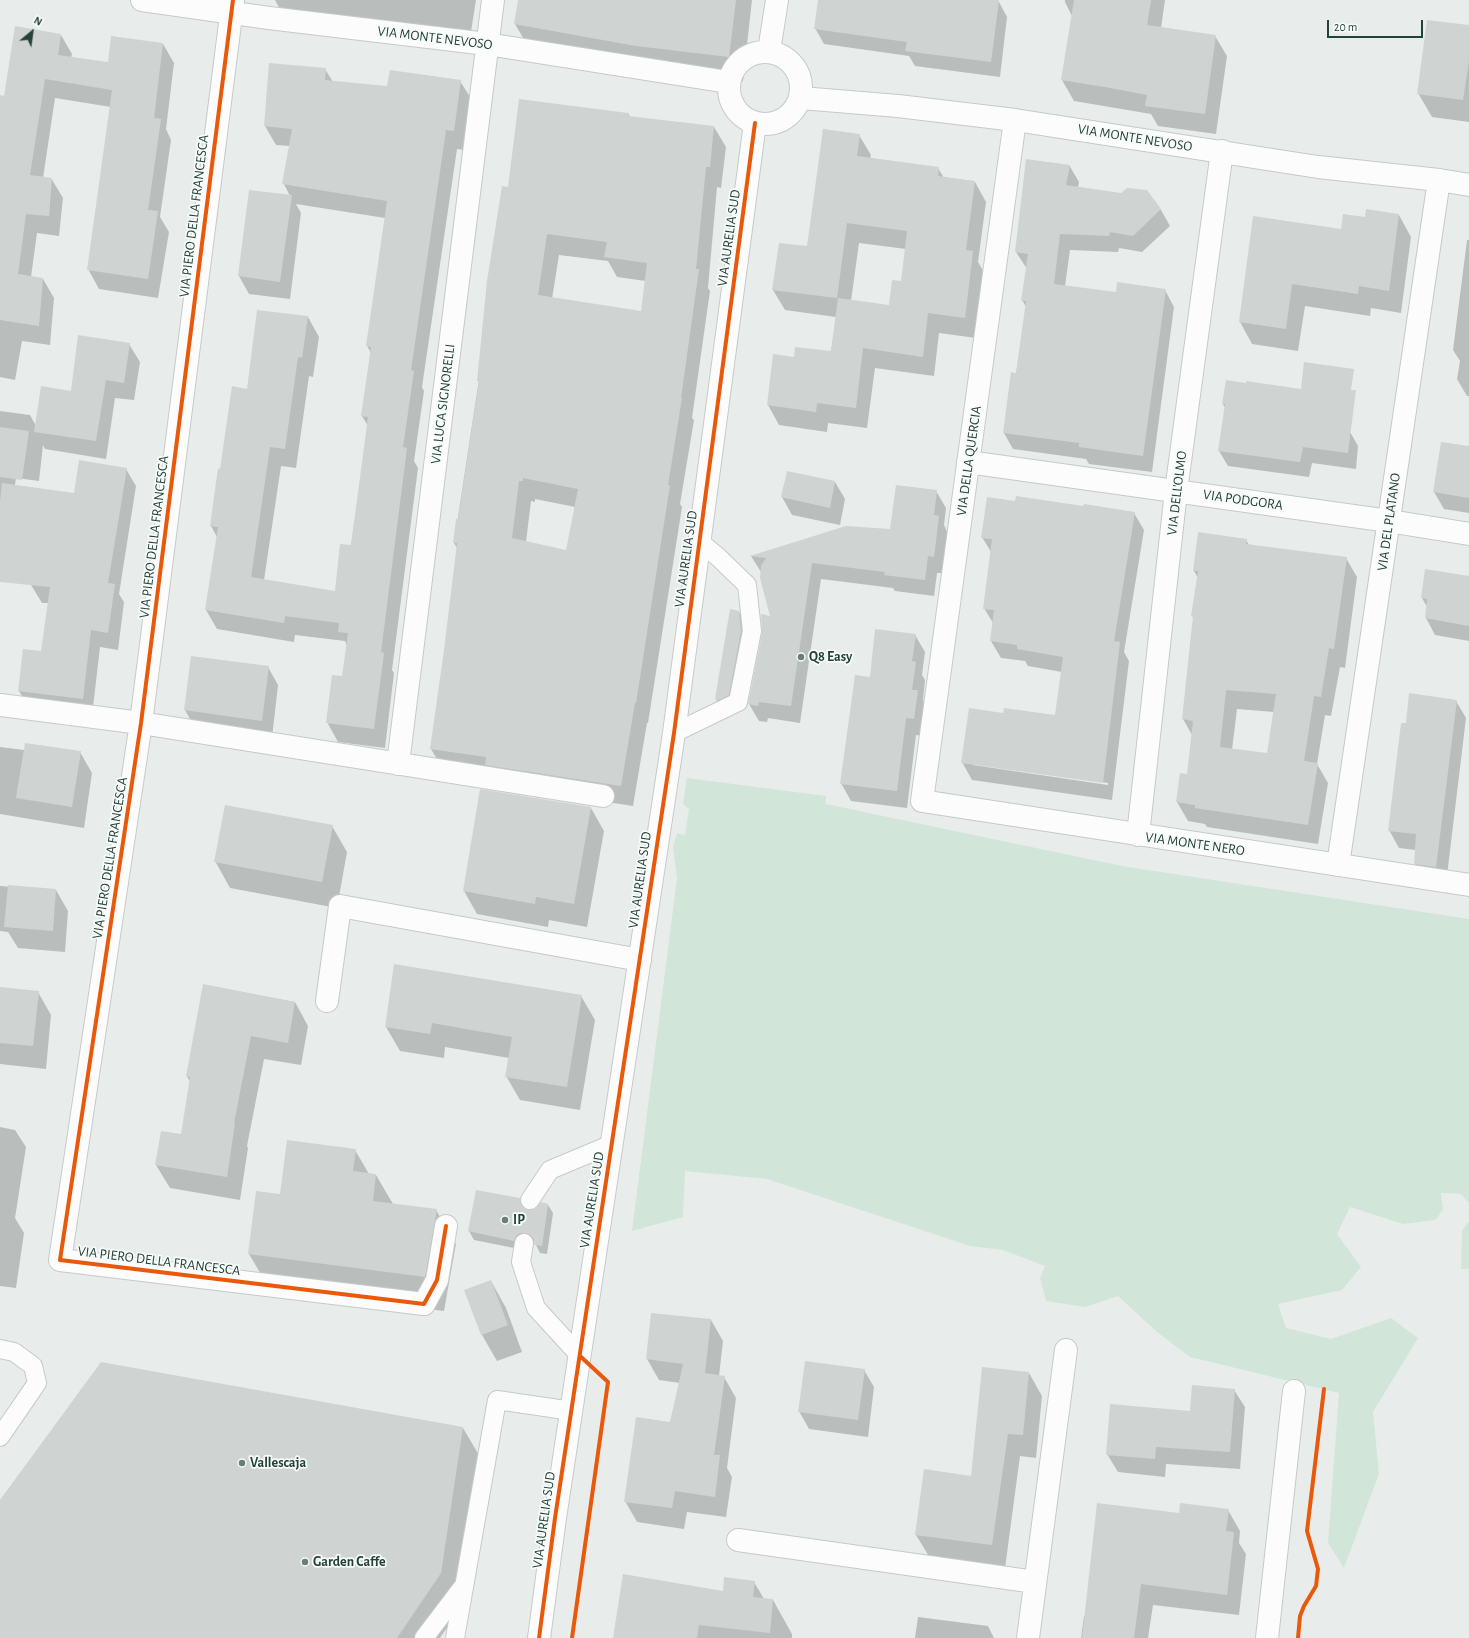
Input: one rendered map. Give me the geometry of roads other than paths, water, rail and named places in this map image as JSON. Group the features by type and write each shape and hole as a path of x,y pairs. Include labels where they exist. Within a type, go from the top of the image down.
{"street":[{"name":"VIA MONTE NEVOSO","path":"142,0 232,6 488,44 728,82"},
{"name":"VIA LUCA SIGNORELLI","path":"398,764 493,0"},
{"path":"770,51 777,0"},
{"name":"VIA PIERO DELLA FRANCESCA","path":"232,6 141,723 60,1260 424,1304 437,1280 446,1226"},
{"path":"770,51 785,57 795,66 800,76 801,98 787,117 772,124 755,123 738,112 730,98 728,82 739,61 756,52 770,51"},
{"name":"VIA MONTE NEVOSO","path":"801,98 898,106 1015,120 1318,167 1439,180 1469,185"},
{"name":"VIA DELLA QUERCIA","path":"922,802 1015,120"},
{"name":"VIA AURELIA SUD","path":"539,1638 674,733 755,123"},
{"name":"VIA DELL'OLMO","path":"1138,835 1176,491 1222,152"},
{"name":"VIA DEL PLATANO","path":"1338,864 1439,180"},
{"name":"VIA PODGORA","path":"968,462 1389,521 1469,534"},
{"path":"0,705 141,723 603,796"},
{"name":"VIA MONTE NERO","path":"922,802 1469,885"},
{"path":"327,1001 340,906 640,960"},
{"path":"1028,1638 1066,1350"},
{"path":"1267,1638 1294,1391"},
{"path":"738,1540 1035,1582"}],"lane":[{"path":"674,733 738,702 752,631 747,585 700,542"},
{"path":"530,1200 550,1170 612,1144"},
{"path":"524,1243 521,1262 536,1308 580,1356"},
{"path":"0,1349 14,1352 33,1366 37,1383 0,1437"},
{"path":"455,1638 497,1400 572,1411"},
{"path":"424,1638 465,1584"}],"place":[{"name":"Q8 Easy","path":"801,657"},
{"name":"IP","path":"505,1220"},
{"name":"Vallescaja","path":"242,1463"},
{"name":"Garden Caffe","path":"305,1562"}]}
